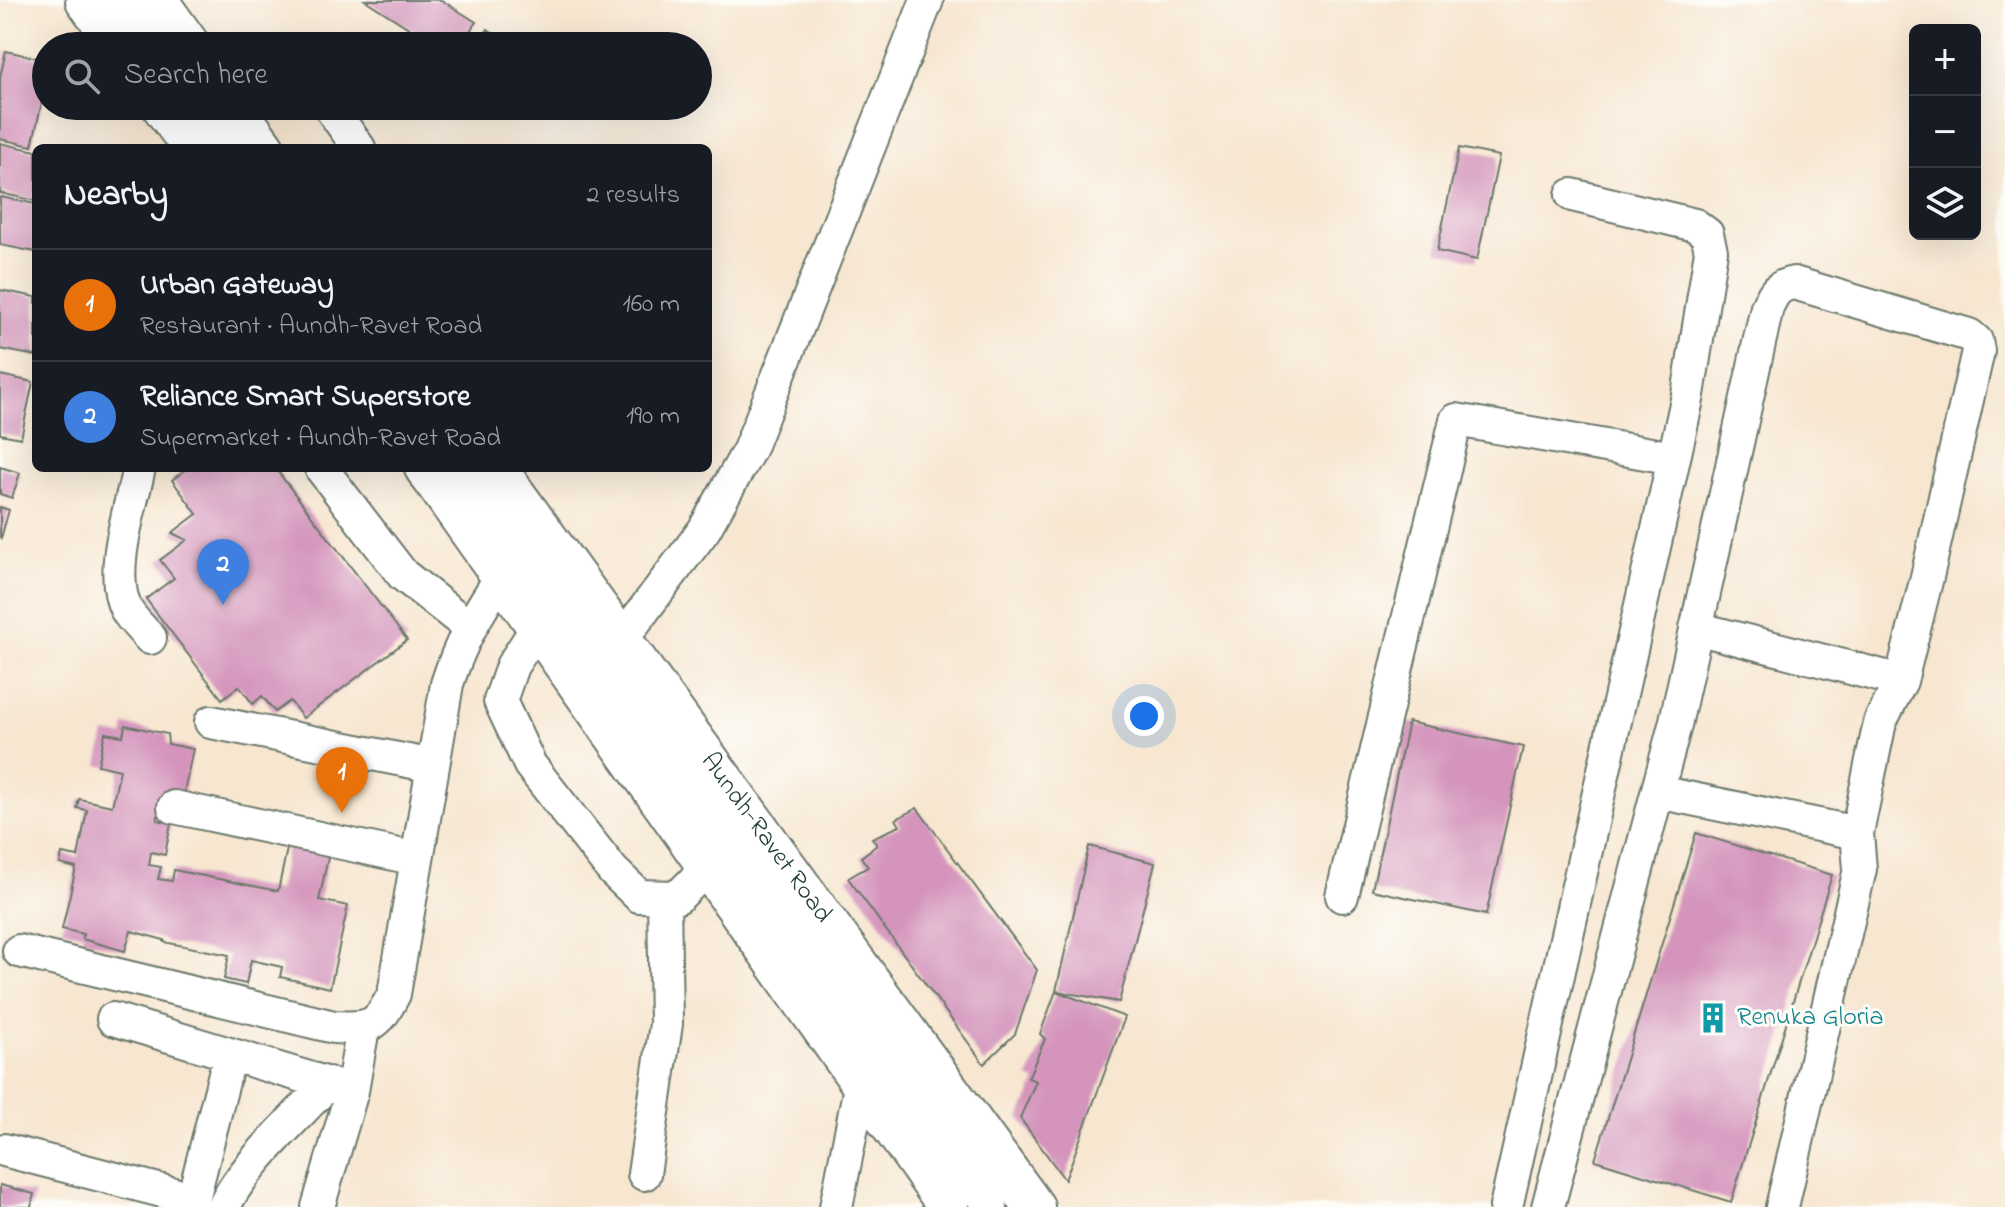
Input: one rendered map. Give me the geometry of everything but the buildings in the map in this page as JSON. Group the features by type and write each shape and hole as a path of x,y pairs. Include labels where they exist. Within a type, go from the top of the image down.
{"main road":[{"path":"86,0 109,32"},
{"path":"157,0 180,32"},
{"path":"172,120 190,144"},
{"path":"244,120 261,144"},
{"path":"428,472 949,1207"},
{"name":"Aundh-Ravet Road","path":"499,472 1034,1207"}],"street":[{"path":"123,0 146,32"},
{"path":"622,639 704,530 749,450 927,0"},
{"path":"210,120 227,144"},
{"path":"339,120 356,144"},
{"path":"1506,1207 1688,395 1711,251 1707,234 1695,225 1572,195"},
{"path":"1558,1205 1658,792 1767,307 1774,291 1782,285 1794,283 1969,335 1976,341 1978,351 1901,681 1880,722 1857,833 1860,869 1782,1207"},
{"path":"1342,896 1456,420 1674,458"},
{"path":"138,472 121,557 120,591 127,611 150,638"},
{"path":"324,472 403,575 469,627"},
{"path":"465,472 991,1207"},
{"path":"19,951 334,1027 363,1028 382,1016 394,994 447,684 469,627 502,576"},
{"path":"538,626 512,666 500,701 530,765 613,871 639,896 678,897 708,867"},
{"path":"1696,628 1901,681"},
{"path":"211,722 433,766"},
{"path":"1658,792 1857,833"},
{"path":"174,807 417,859"},
{"path":"644,1174 666,1024 664,897"},
{"path":"113,1019 340,1087"},
{"path":"318,1207 340,1087 363,1028"},
{"path":"4,1150 192,1203 230,1054"},
{"path":"836,1207 861,1082"},
{"path":"224,1207 230,1193 247,1171 340,1087"}],"place":[{"name":"Reliance Smart Superstore","path":"223,605"},
{"name":"Urban Gateway","path":"342,813"},
{"name":"Renuka Gloria","path":"1713,1018"}]}
